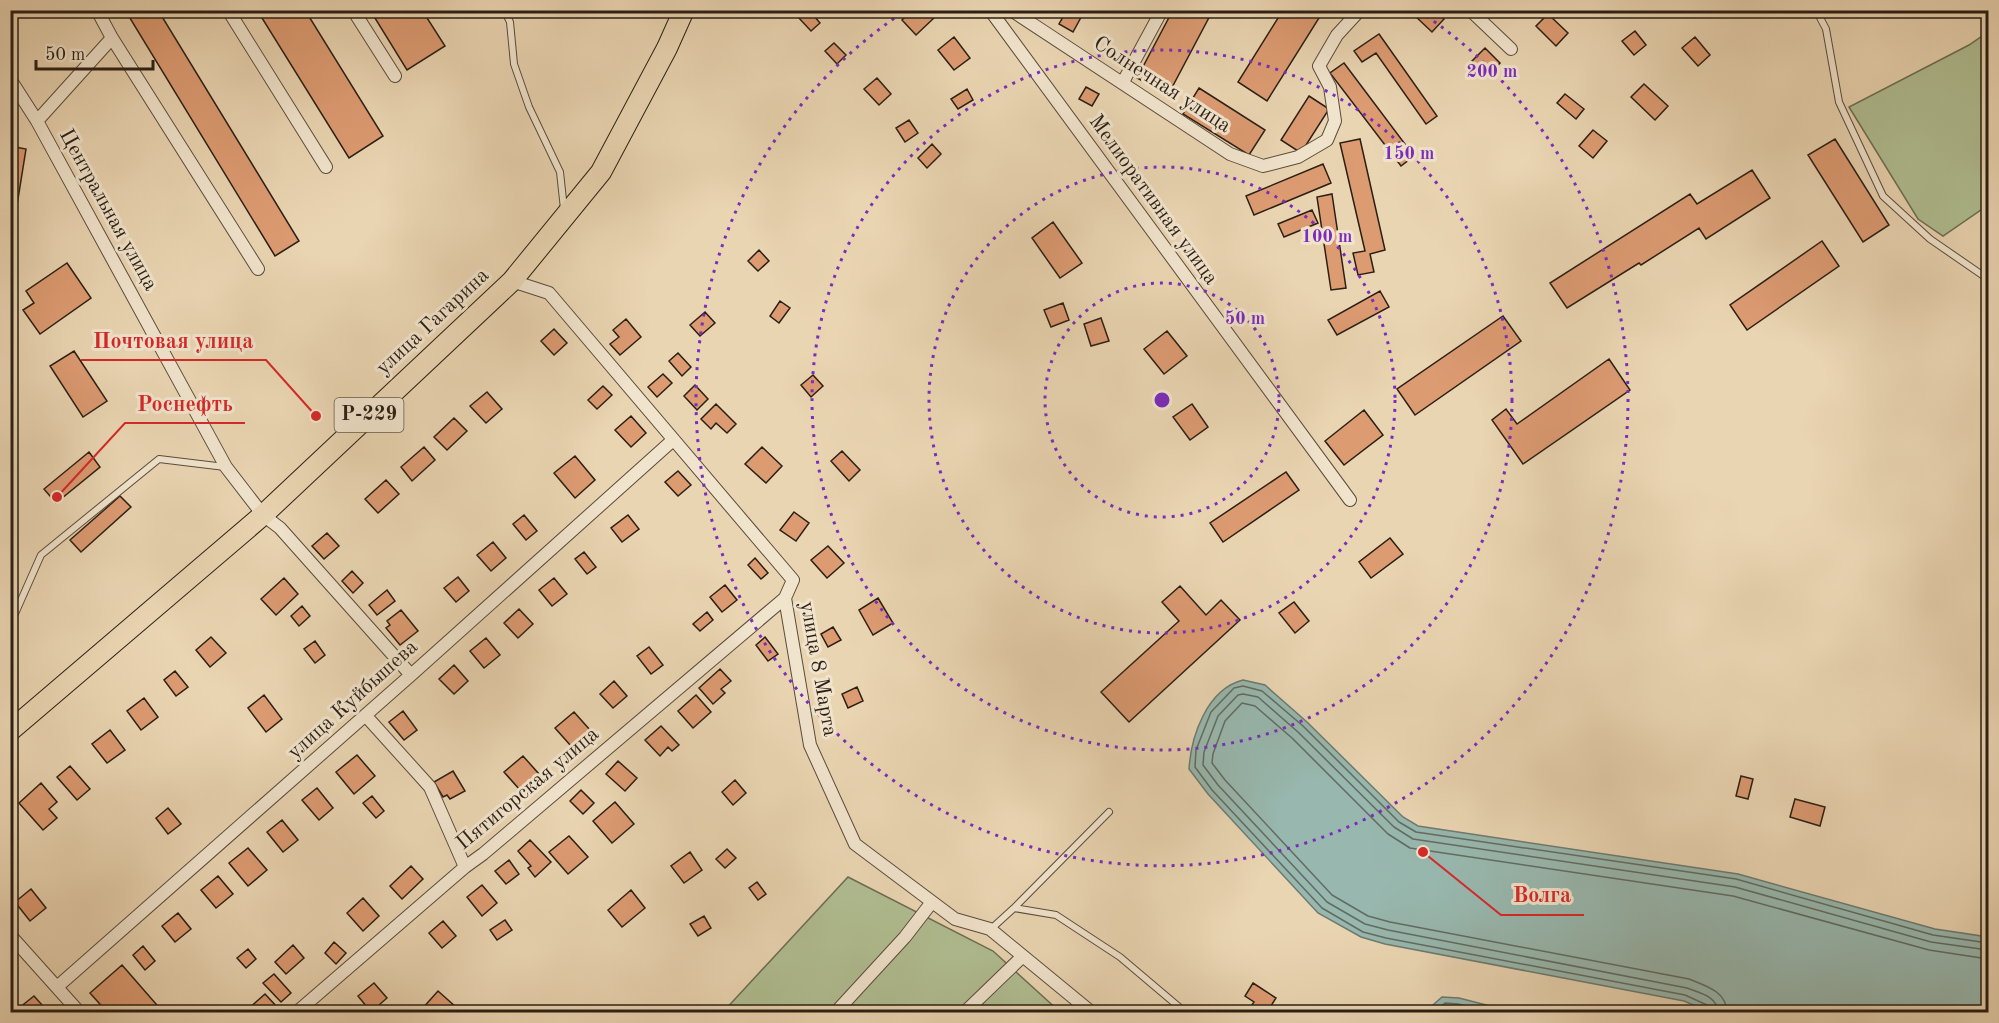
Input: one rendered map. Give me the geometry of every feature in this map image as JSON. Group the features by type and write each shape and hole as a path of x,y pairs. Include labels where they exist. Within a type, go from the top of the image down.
{"main road":[{"name":"улица Гагарина","path":"10,731 263,514 512,281 601,172 667,48 684,10"}],"street":[{"path":"97,10 112,38 258,269"},
{"path":"228,10 326,166"},
{"path":"353,10 395,76"},
{"name":"Мелиоративная улица","path":"990,10 1350,500"},
{"name":"Солнечная улица","path":"1011,10 1230,154 1263,166 1298,157 1327,140 1335,122 1330,87 1319,66 1337,35 1360,10"},
{"path":"1123,82 1162,10"},
{"path":"1470,10 1511,49"},
{"path":"37,121 112,38"},
{"name":"Центральная улица","path":"10,79 37,121 226,467 263,514 280,528 411,675"},
{"name":"улица 8 Марта","path":"512,281 549,293 793,580 785,598 810,745 855,844 955,919 990,929 1091,1012"},
{"name":"улица Куйбышева","path":"57,987 366,716 673,440"},
{"name":"Пятигорская улица","path":"297,1012 465,867 785,598"},
{"path":"366,716 430,787 465,867"},
{"path":"836,1012 905,937 932,902"},
{"path":"10,935 79,1012"},
{"path":"965,1012 1023,956"}],"lane":[{"path":"504,10 510,22 514,64 529,107 560,172 565,216"},
{"path":"1816,10 1826,29 1839,102 1883,196 1930,239 1989,279"},
{"path":"10,625 41,555 159,459 226,467"},
{"path":"990,929 1014,908 1109,812"},
{"path":"1014,908 1056,915 1119,957 1185,1012"}],"green space":[{"path":"1988,32 1988,205 1943,236 1918,219 1849,107 1969,45"},
{"path":"848,877 993,951 1060,1012 723,1012"}],"water":[{"path":"1243,680 1265,685 1307,722 1403,817 1418,826 1738,874 1935,929 1988,937 1988,1012 1710,1012 1684,1001 1385,944 1361,937 1318,913 1208,794 1189,769 1193,742 1203,716 1220,693 1230,685"},
{"path":"1442,997 1459,998 1514,1012 1425,1012"}],"building":[{"path":"125,10 158,10 299,241 275,256"},
{"path":"257,10 305,10 383,136 349,158"},
{"path":"370,10 422,10 445,46 407,70"},
{"path":"805,10 809,10 820,23 811,31 798,17"},
{"path":"912,10 929,10 935,17 916,35 902,20"},
{"path":"1067,10 1085,10 1073,32 1059,24"},
{"path":"1173,10 1213,10 1168,95 1137,78"},
{"path":"1283,10 1324,10 1267,101 1238,82"},
{"path":"1418,10 1436,10 1444,19 1432,32 1414,15"},
{"path":"1548,14 1568,33 1556,46 1536,26"},
{"path":"1635,31 1646,45 1634,55 1622,41"},
{"path":"1379,34 1437,116 1426,124 1376,53 1362,62 1354,51"},
{"path":"954,37 970,58 954,70 938,50"},
{"path":"1695,37 1710,55 1698,66 1682,48"},
{"path":"834,43 846,55 837,64 825,51"},
{"path":"1485,48 1500,63 1488,76 1472,61"},
{"path":"1344,63 1414,156 1401,166 1330,73"},
{"path":"877,78 891,94 879,105 864,89"},
{"path":"1644,84 1668,106 1655,120 1631,97"},
{"path":"1086,87 1099,94 1092,106 1079,99"},
{"path":"1199,88 1265,130 1249,155 1183,114"},
{"path":"967,89 973,100 958,109 951,99"},
{"path":"1565,94 1584,109 1576,119 1557,103"},
{"path":"1309,96 1329,109 1301,153 1281,140"},
{"path":"909,120 918,133 905,142 896,128"},
{"path":"1593,130 1607,141 1593,158 1579,146"},
{"path":"1360,139 1385,250 1370,254 1374,272 1358,275 1353,253 1365,251 1340,143"},
{"path":"1835,139 1889,225 1863,242 1808,155"},
{"path":"932,144 941,154 927,168 918,158"},
{"path":"10,146 26,149 10,249"},
{"path":"1323,164 1331,183 1254,215 1246,196"},
{"path":"1752,170 1770,198 1706,239 1699,228 1567,308 1550,283 1690,194 1697,204"},
{"path":"1332,194 1346,288 1331,290 1317,197"},
{"path":"1312,210 1318,223 1284,237 1278,224"},
{"path":"1053,222 1082,263 1060,278 1032,238"},
{"path":"1822,241 1839,266 1747,330 1730,305"},
{"path":"759,250 769,261 758,271 748,261"},
{"path":"67,263 91,298 40,334 23,310 34,303 26,291"},
{"path":"1380,291 1389,307 1337,335 1328,320"},
{"path":"780,301 790,308 779,323 770,316"},
{"path":"1063,303 1069,320 1051,327 1044,310"},
{"path":"705,312 715,323 700,336 690,325"},
{"path":"1503,316 1521,341 1415,415 1397,389"},
{"path":"1101,318 1109,341 1091,346 1084,324"},
{"path":"626,319 641,337 620,355 610,344 619,337 613,330"},
{"path":"554,329 567,343 554,355 541,341"},
{"path":"1167,331 1187,356 1164,374 1144,349"},
{"path":"74,351 107,401 83,417 50,366"},
{"path":"678,353 691,367 682,376 669,361"},
{"path":"1609,359 1630,390 1523,464 1492,420 1506,409 1517,424"},
{"path":"663,374 672,383 657,397 648,387"},
{"path":"813,375 823,386 811,397 801,385"},
{"path":"695,385 708,399 697,410 684,396"},
{"path":"603,386 612,395 597,409 588,400"},
{"path":"487,392 502,409 486,423 470,406"},
{"path":"716,404 736,424 727,433 716,423 711,429 701,419"},
{"path":"1192,404 1208,427 1190,440 1173,417"},
{"path":"1364,410 1383,435 1344,465 1325,441"},
{"path":"631,416 646,433 631,447 615,430"},
{"path":"454,418 467,431 447,450 434,437"},
{"path":"424,447 435,460 412,481 401,467"},
{"path":"762,447 782,466 766,483 745,464"},
{"path":"842,451 860,470 849,481 831,461"},
{"path":"89,452 100,467 56,503 44,489"},
{"path":"575,456 595,480 575,498 554,473"},
{"path":"678,471 691,485 678,496 665,482"},
{"path":"1286,472 1299,490 1223,542 1210,523"},
{"path":"386,480 399,494 378,513 365,499"},
{"path":"120,496 131,507 81,552 70,540"},
{"path":"794,512 809,523 796,541 780,530"},
{"path":"524,515 537,531 526,540 513,524"},
{"path":"628,515 639,529 622,542 611,528"},
{"path":"327,533 339,546 324,559 312,546"},
{"path":"1390,538 1403,554 1371,578 1359,562"},
{"path":"493,542 506,558 491,571 477,555"},
{"path":"828,546 844,563 827,578 811,560"},
{"path":"584,552 596,567 587,574 575,559"},
{"path":"755,558 768,573 761,579 748,565"},
{"path":"352,571 363,583 353,593 342,581"},
{"path":"458,577 469,591 456,602 444,588"},
{"path":"284,578 298,594 276,615 261,599"},
{"path":"554,578 567,594 552,606 539,590"},
{"path":"725,585 737,600 722,612 710,597"},
{"path":"1180,586 1206,615 1221,600 1240,620 1129,722 1101,692 1179,621 1162,602"},
{"path":"387,590 395,601 377,615 369,605"},
{"path":"878,598 893,623 873,635 859,610"},
{"path":"1294,602 1309,621 1295,633 1279,613"},
{"path":"302,606 310,616 299,626 291,616"},
{"path":"519,609 533,624 518,638 504,623"},
{"path":"401,610 418,631 400,645 386,628 390,625 387,621"},
{"path":"707,612 713,620 700,631 693,624"},
{"path":"833,627 841,640 828,647 821,634"},
{"path":"211,637 226,653 210,667 196,650"},
{"path":"765,637 778,654 768,661 756,645"},
{"path":"486,638 500,655 484,668 470,651"},
{"path":"315,641 325,655 315,663 304,649"},
{"path":"649,647 663,665 651,674 637,656"},
{"path":"454,665 468,681 454,694 439,679"},
{"path":"720,669 731,681 721,689 725,693 713,704 699,688"},
{"path":"175,671 188,687 176,696 164,680"},
{"path":"614,681 627,696 613,708 600,694"},
{"path":"857,687 863,701 848,708 842,694"},
{"path":"264,695 282,719 266,732 248,708"},
{"path":"696,695 711,712 693,728 678,711"},
{"path":"144,698 158,717 141,730 127,711"},
{"path":"403,711 417,730 404,740 389,722"},
{"path":"574,712 590,730 571,746 555,728"},
{"path":"661,726 679,745 672,751 668,747 660,756 645,740"},
{"path":"110,730 125,750 107,763 92,744"},
{"path":"357,755 375,776 354,794 336,772"},
{"path":"523,756 539,774 520,790 504,772"},
{"path":"618,761 637,778 625,791 606,774"},
{"path":"70,766 90,789 77,800 57,777"},
{"path":"453,771 465,791 450,799 447,795 443,797 434,782"},
{"path":"1741,776 1753,779 1748,799 1736,796"},
{"path":"735,780 746,793 733,805 722,792"},
{"path":"41,783 57,802 49,809 57,818 43,830 19,803"},
{"path":"317,788 333,808 319,820 302,800"},
{"path":"581,790 594,803 583,814 570,801"},
{"path":"372,796 384,811 376,818 363,803"},
{"path":"1795,799 1825,807 1820,826 1790,817"},
{"path":"615,802 634,824 612,843 593,821"},
{"path":"168,808 181,824 168,834 156,818"},
{"path":"282,820 298,840 283,852 267,832"},
{"path":"569,836 588,857 568,874 549,852"},
{"path":"530,840 551,862 535,877 528,868 531,866 518,851"},
{"path":"248,848 267,870 248,886 229,863"},
{"path":"727,849 736,858 725,868 716,859"},
{"path":"690,852 702,870 684,883 671,866"},
{"path":"509,860 519,874 506,884 495,871"},
{"path":"411,866 423,879 402,899 390,886"},
{"path":"218,876 233,894 216,908 201,890"},
{"path":"757,882 766,894 758,900 749,888"},
{"path":"482,885 497,903 482,916 467,897"},
{"path":"31,889 46,908 30,921 15,902"},
{"path":"631,890 645,908 622,927 608,910"},
{"path":"363,898 379,916 363,931 347,913"},
{"path":"178,913 191,929 175,942 162,926"},
{"path":"704,916 711,928 698,936 690,924"},
{"path":"505,920 512,930 497,940 490,930"},
{"path":"443,921 456,936 442,948 429,933"},
{"path":"334,942 346,953 336,964 325,953"},
{"path":"293,945 304,958 286,974 275,962"},
{"path":"143,946 155,961 145,970 133,955"},
{"path":"248,949 256,959 246,968 237,958"},
{"path":"122,965 163,1012 107,1012 90,993"},
{"path":"274,974 291,993 281,1002 263,983"},
{"path":"374,983 387,998 371,1012 358,996"},
{"path":"1253,983 1276,998 1267,1012 1247,1012 1254,1002 1245,996"},
{"path":"438,991 457,1008 452,1012 446,1009 443,1012 426,1012 422,1009"},
{"path":"265,994 278,1008 273,1012 249,1012 247,1010"},
{"path":"34,996 43,1006 34,1012 14,1012"}],"place":[{"name":"Почтовая улица","path":"316,416"},
{"name":"Роснефть","path":"57,497"},
{"name":"Волга","path":"1423,852"}]}
